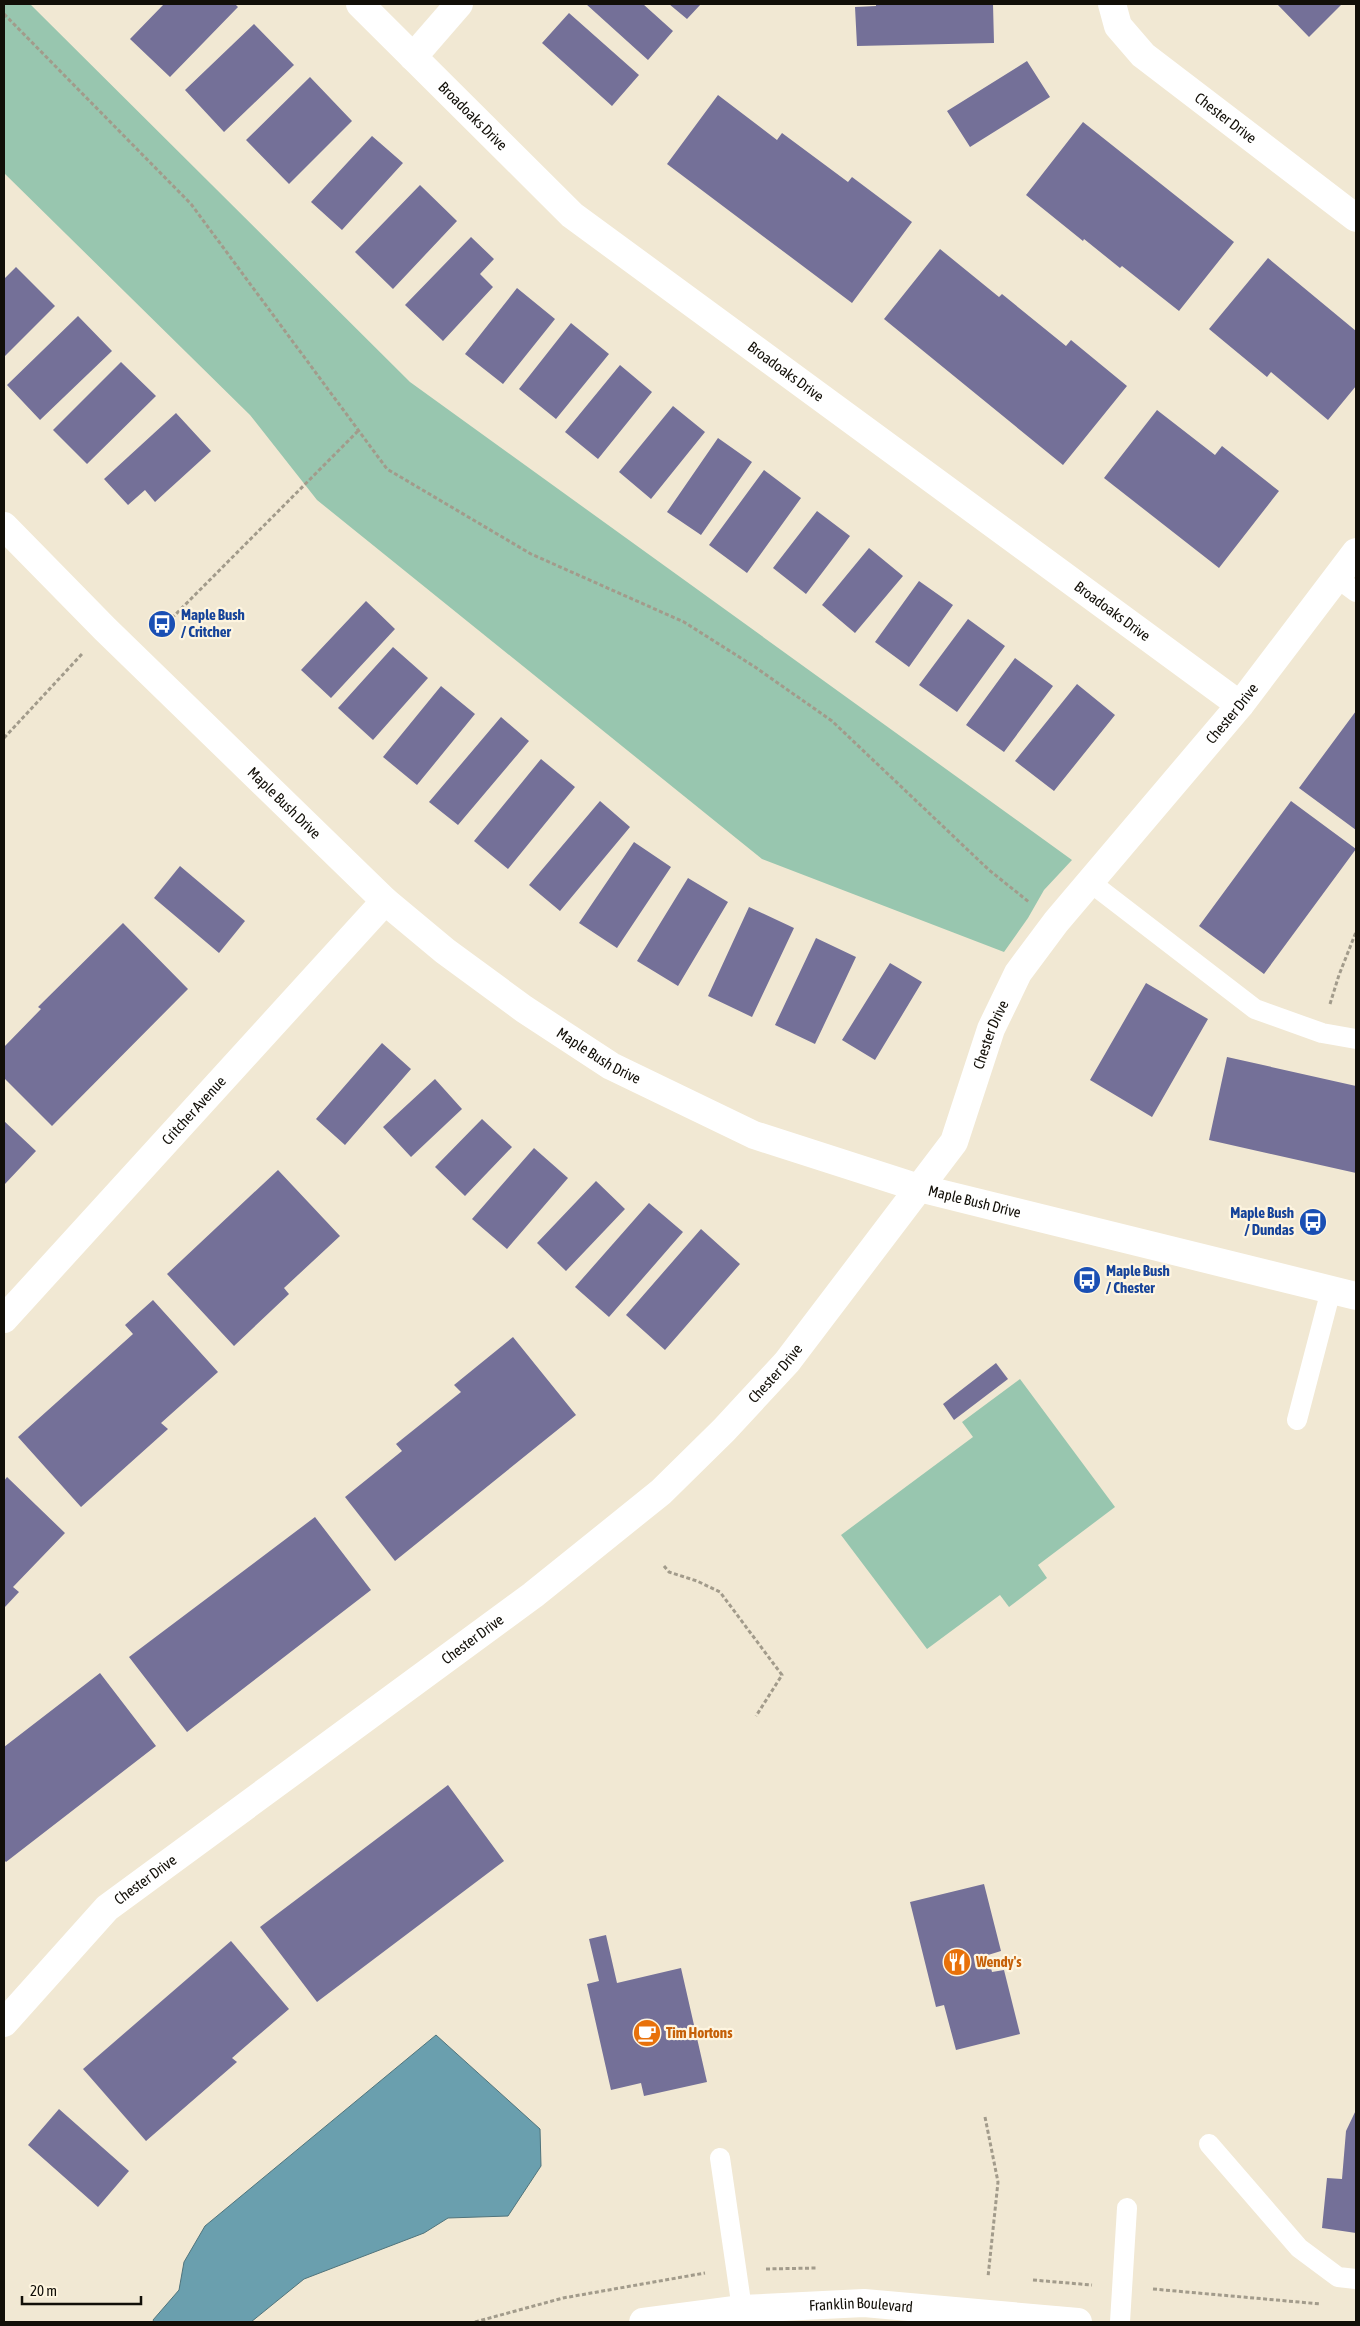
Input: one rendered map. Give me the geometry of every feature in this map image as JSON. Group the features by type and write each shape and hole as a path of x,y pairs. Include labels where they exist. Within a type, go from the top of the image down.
{"street":[{"name":"Broadoaks Drive","path":"360,4 572,215 1240,705"},
{"path":"413,58 459,4"},
{"name":"Chester Drive","path":"1112,4 1118,26 1143,55 1356,218"},
{"name":"Maple Bush Drive","path":"4,526 105,629 385,901 445,951 524,1009 611,1066 754,1134 919,1188 1344,1293"},
{"name":"Chester Drive","path":"4,2023 107,1908 533,1595 661,1492 724,1430 788,1362 954,1142 991,1029 1018,974 1056,922 1240,705 1346,585 1356,552"},
{"name":"Critcher Avenue","path":"4,1319 385,901"},
{"name":"Franklin Boulevard","path":"643,2322 742,2309 864,2303 1078,2322"}],"lane":[{"path":"1090,882 1255,1009 1322,1033 1356,1039"},
{"path":"1297,1420 1344,1293"},
{"path":"1209,2144 1299,2248 1338,2277 1356,2279"},
{"path":"720,2158 742,2309"},
{"path":"1120,2322 1127,2208"}],"path":[{"path":"4,14 191,204 387,469 531,554 684,622 755,667 832,721 988,870 1056,922"},
{"path":"178,612 358,431"},
{"path":"4,738 105,629"},
{"path":"1322,1033 1339,975 1356,932"},
{"path":"664,1566 669,1572 720,1592 782,1675 756,1716"},
{"path":"985,2117 998,2182 988,2277"}],"green space":[{"path":"4,4 30,4 410,382 1072,860 1044,890 1028,918 1004,952 762,859 317,500 250,415 4,173"},
{"path":"1020,1379 1115,1507 1038,1565 1047,1578 1009,1607 1000,1595 927,1649 841,1535 973,1437 962,1422"}],"water":[{"path":"436,2035 540,2129 541,2166 508,2216 448,2218 424,2233 304,2279 251,2322 154,2322 153,2320 179,2290 184,2262 205,2226"}],"building":[{"path":"164,4 235,4 238,7 170,77 130,39"},
{"path":"586,4 643,4 673,31 648,60"},
{"path":"669,4 701,4 687,19"},
{"path":"876,4 993,4 994,43 857,46 855,7 876,6"},
{"path":"1277,4 1342,4 1309,37"},
{"path":"569,13 639,75 612,106 542,43"},
{"path":"254,24 294,65 224,132 185,90"},
{"path":"1027,61 1050,97 970,147 947,111"},
{"path":"310,77 352,121 289,184 246,140"},
{"path":"718,95 777,140 782,133 848,182 852,177 912,222 852,303 667,164"},
{"path":"1083,122 1234,242 1179,311 1122,266 1120,268 1084,239 1083,241 1026,195"},
{"path":"372,136 403,163 342,230 311,202"},
{"path":"420,185 457,221 393,289 355,252"},
{"path":"471,237 494,259 480,274 493,287 443,341 405,305"},
{"path":"940,249 999,297 1002,294 1066,346 1071,340 1127,386 1063,465 884,319"},
{"path":"1268,258 1356,331 1356,386 1328,420 1271,372 1267,377 1209,329"},
{"path":"16,267 55,306 4,357 4,279"},
{"path":"517,288 555,319 503,384 465,354"},
{"path":"78,316 112,351 40,420 7,385"},
{"path":"571,323 609,354 556,419 519,389"},
{"path":"121,362 156,396 87,464 53,430"},
{"path":"620,365 652,392 598,459 565,432"},
{"path":"673,406 705,432 651,499 619,472"},
{"path":"1157,410 1215,455 1222,446 1279,491 1219,568 1104,478"},
{"path":"176,413 211,451 155,502 145,490 128,505 104,479"},
{"path":"718,438 752,462 701,535 667,512"},
{"path":"764,470 801,498 747,573 709,545"},
{"path":"817,511 850,536 806,594 773,568"},
{"path":"869,548 903,576 855,633 822,605"},
{"path":"919,581 953,605 909,667 875,642"},
{"path":"366,601 395,629 331,698 301,670"},
{"path":"968,619 1005,646 957,712 919,685"},
{"path":"393,647 428,678 373,740 338,708"},
{"path":"1015,658 1053,686 1004,752 966,725"},
{"path":"1077,684 1115,715 1054,791 1015,761"},
{"path":"441,686 475,714 417,785 383,757"},
{"path":"1356,711 1356,830 1299,788"},
{"path":"501,717 529,741 458,825 429,802"},
{"path":"541,759 575,787 508,869 474,841"},
{"path":"600,801 630,827 560,911 529,885"},
{"path":"1291,801 1356,849 1264,974 1199,926"},
{"path":"634,842 671,867 617,948 579,923"},
{"path":"180,866 245,921 219,953 154,898"},
{"path":"688,878 728,902 678,986 637,961"},
{"path":"749,907 794,928 752,1017 708,996"},
{"path":"123,923 188,989 52,1126 4,1078 4,1047 41,1009 38,1007"},
{"path":"816,938 856,957 815,1044 775,1025"},
{"path":"890,963 922,982 875,1060 842,1040"},
{"path":"1146,983 1208,1019 1152,1117 1090,1080"},
{"path":"382,1043 411,1069 345,1145 316,1119"},
{"path":"1227,1057 1356,1086 1356,1173 1209,1140"},
{"path":"435,1079 462,1109 411,1157 383,1127"},
{"path":"482,1119 512,1147 465,1196 435,1167"},
{"path":"4,1121 36,1151 4,1185"},
{"path":"534,1148 568,1178 507,1249 472,1219"},
{"path":"278,1170 340,1236 284,1288 289,1294 234,1346 167,1274"},
{"path":"596,1181 625,1209 566,1271 537,1243"},
{"path":"649,1203 683,1232 609,1317 575,1287"},
{"path":"701,1229 740,1264 665,1350 626,1315"},
{"path":"153,1300 218,1372 161,1423 168,1429 81,1507 18,1437 133,1334 125,1325"},
{"path":"513,1337 576,1415 395,1561 345,1497 402,1451 396,1444 461,1392 454,1385"},
{"path":"996,1363 1008,1379 954,1420 943,1404"},
{"path":"7,1477 65,1533 13,1587 19,1592 4,1608 4,1481"},
{"path":"315,1517 371,1590 187,1732 129,1657"},
{"path":"100,1673 156,1746 6,1862 4,1860 4,1747"},
{"path":"448,1785 504,1861 317,2002 260,1927"},
{"name":"Wendy's","path":"984,1884 1001,1951 988,1955 992,1972 1004,1970 1020,2034 956,2050 944,2005 936,2007 910,1902"},
{"name":"Tim Hortons","path":"606,1935 617,1983 681,1968 707,2082 644,2096 641,2083 611,2090 587,1984 599,1981 589,1939"},
{"path":"231,1941 289,2009 232,2058 237,2062 146,2141 83,2069"},
{"path":"59,2109 129,2171 98,2207 28,2145"},
{"path":"1356,2110 1356,2233 1322,2228 1327,2178 1342,2179 1346,2131"}],"place":[{"name":"Maple Bush / Critcher","path":"162,624"},
{"name":"Maple Bush / Dundas","path":"1313,1222"},
{"name":"Maple Bush / Chester","path":"1087,1280"},
{"name":"Wendy's","path":"957,1962"},
{"name":"Tim Hortons","path":"647,2033"}]}
